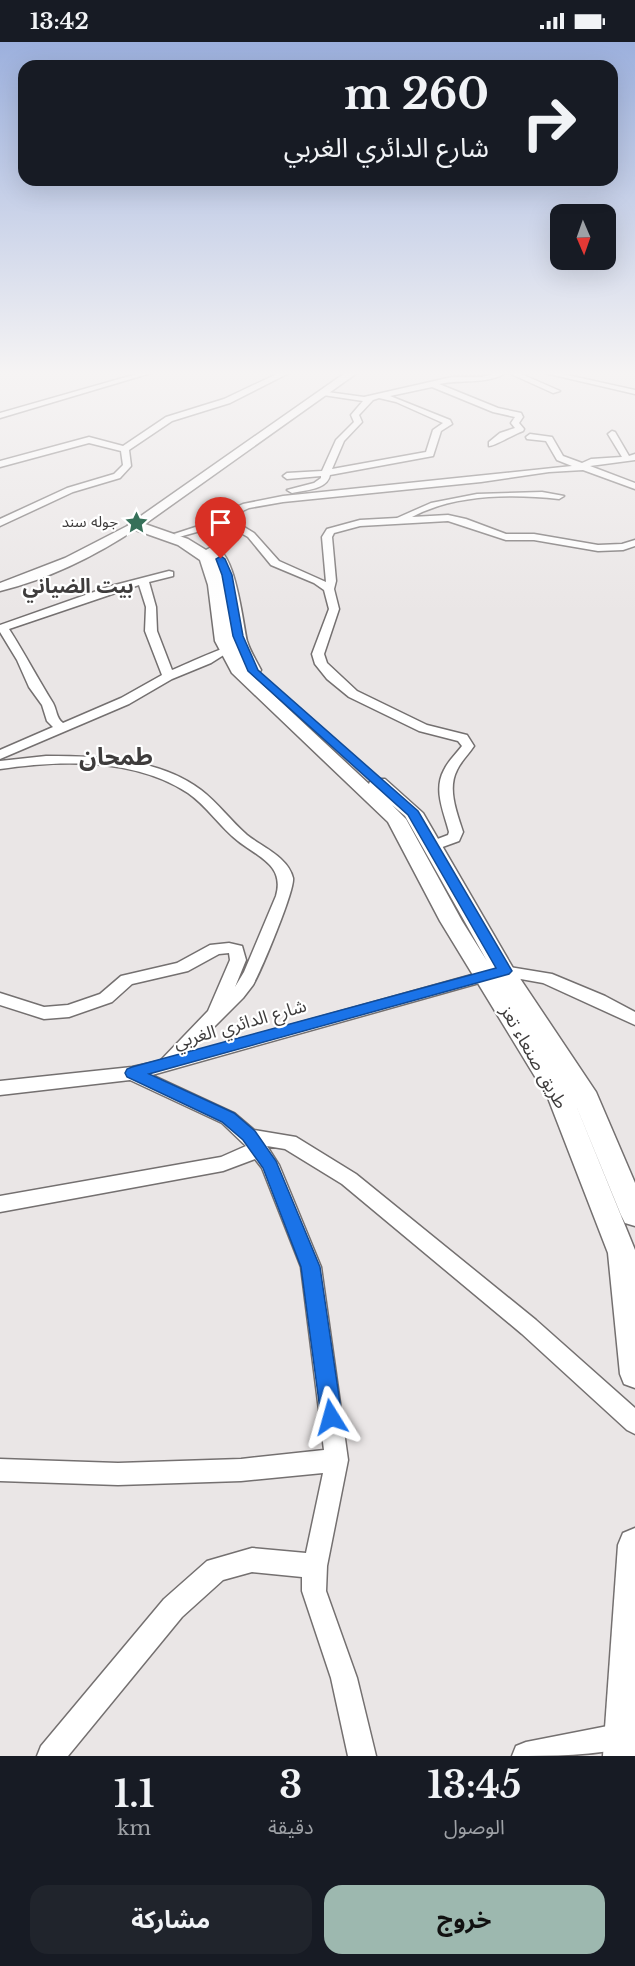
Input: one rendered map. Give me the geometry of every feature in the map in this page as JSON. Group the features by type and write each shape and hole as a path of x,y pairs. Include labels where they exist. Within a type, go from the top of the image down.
{"highway":[{"path":"139,523 238,453"},
{"name":"طريق صنعاء تعز","path":"139,523 179,534 210,550 221,559 227,575 234,648 253,671 413,813 560,1096 622,1253 635,1374"},
{"name":"طريق صنعاء تعز","path":"139,523 196,549 206,558 240,674 396,819 451,921 495,973 587,1099 635,1215"},
{"path":"627,1744 635,1545"}],"main road":[{"path":"0,587 59,565 115,539 139,523"}],"street":[{"path":"0,464 41,453"},
{"path":"0,523 70,490 117,476 127,466 125,453"},
{"path":"228,516 235,501 317,484 325,478 337,453"},
{"path":"287,476 326,473 430,453"},
{"path":"557,453 560,458 581,467 635,486"},
{"path":"179,534 228,516 246,506 283,499 581,467 591,462 631,458"},
{"path":"398,521 413,512 442,503 500,496 541,494 559,496"},
{"path":"228,516 251,535 275,563 310,578 328,589 333,599 334,609 318,654 321,664 331,676 353,694 423,728 451,734 467,742 468,747 449,772 447,805 456,832 454,838 432,846"},
{"path":"328,589 331,580 327,537 330,531 360,523 448,518 459,519 505,537 532,537 599,546 624,547 635,543"},
{"path":"62,728 53,721 48,705 34,687 23,660 1,629 115,588 169,574"},
{"path":"143,581 152,607 151,631 168,676"},
{"path":"0,755 125,701 168,676 196,667 234,648"},
{"path":"0,765 36,760 73,760 140,769 160,775 195,792 244,839 283,871 287,882 285,891 257,962 245,985 231,1002 215,1014 165,1066"},
{"path":"0,999 44,1013 69,1011 106,998 119,984 127,980 172,970 216,949 229,948 236,950 238,960 215,1014"},
{"path":"495,973 546,978 599,1000 635,1019"},
{"name":"شارع الدائري الغربي","path":"0,1088 132,1073 165,1066 495,973"},
{"path":"132,1073 228,1118 254,1142 270,1165 311,1267 337,1460 315,1566 314,1591 344,1678 362,1756"},
{"path":"0,1204 222,1164 254,1142 289,1142 349,1179 529,1327 635,1423"},
{"path":"0,1470 152,1473 241,1470 337,1460"},
{"path":"51,1756 173,1608 216,1570 252,1560 315,1566"},
{"path":"526,1756 627,1744"}],"place":[{"name":"جوله سند","path":"136,522"}],"district":[{"name":"بيت الضياني","path":"78,586"},
{"name":"طمحان","path":"116,757"}],"route":[{"path":"221,559 227,575 238,636 253,671 413,813 504,971 165,1066 132,1073 228,1118 249,1136 270,1165 311,1267 331,1417"}]}
